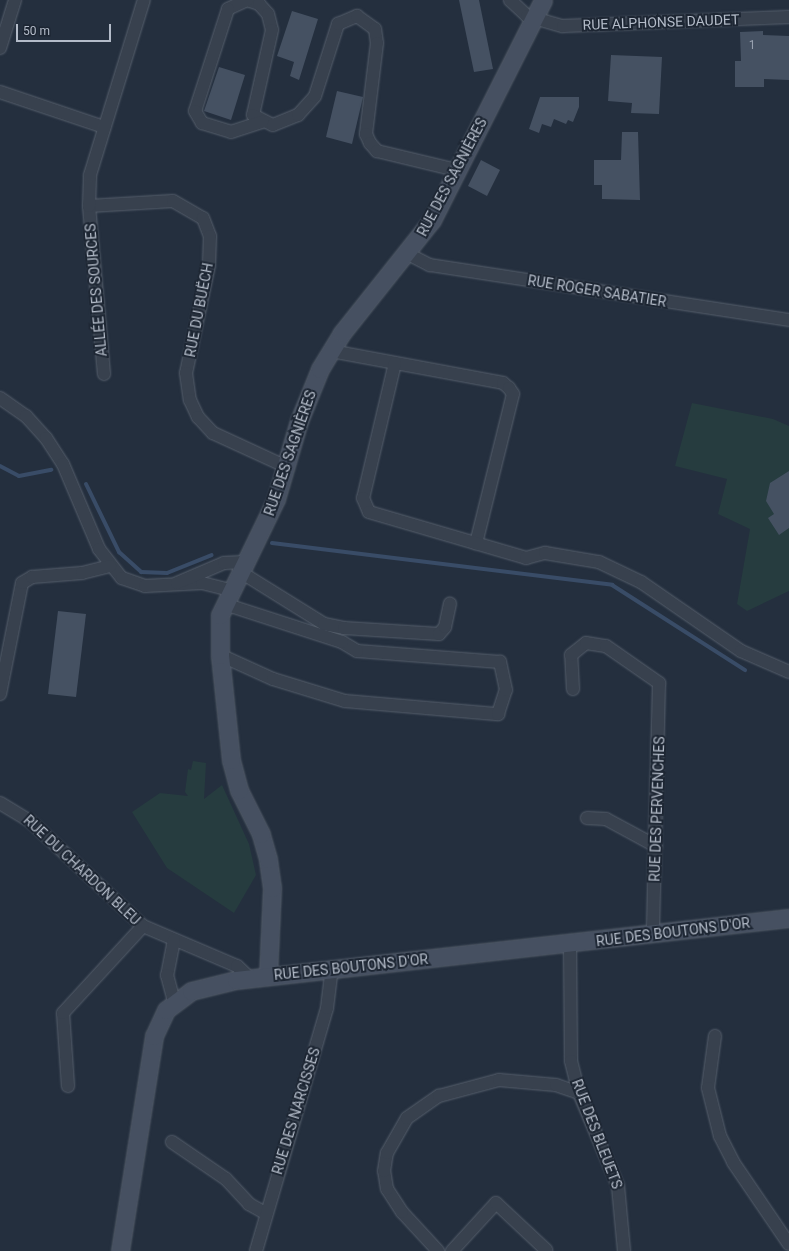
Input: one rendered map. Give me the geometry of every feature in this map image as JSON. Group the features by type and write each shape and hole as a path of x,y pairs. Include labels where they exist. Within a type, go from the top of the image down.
{"main road":[{"name":"RUE DES SAGNIÈRES","path":"268,976 272,888 268,859 235,776 220,655 219,624 227,597 268,518 287,467 309,395 331,351 408,254 432,220 543,0"},
{"name":"RUE DES BOUTONS D'OR","path":"120,1251 154,1036 158,1022 174,1001 206,985 250,978 653,935 789,918"}],"street":[{"path":"0,48 15,0"},
{"name":"ALLÉE DES SOURCES","path":"104,374 88,206 90,175 144,0"},
{"path":"262,122 253,115 272,30 268,14 258,4 247,0 228,9 195,111 202,123 231,132 262,122 286,122 307,106 315,96 338,24 357,16 375,29 378,43 366,134 370,143 377,151 456,170"},
{"name":"RUE ALPHONSE DAUDET","path":"510,0 516,8 534,19 563,26 789,17"},
{"path":"0,92 104,127"},
{"name":"RUE DU BUËCH","path":"88,206 172,201 203,218 210,236 210,265 186,373 190,400 198,417 213,433 287,467"},
{"name":"RUE ROGER SABATIER","path":"408,254 430,265 789,320"},
{"path":"331,351 503,383 513,394 476,544"},
{"path":"395,363 363,498 365,505 378,517 526,558 545,553 599,562 641,582 730,644 789,672"},
{"path":"0,398 26,416 57,455 110,566 134,584 173,586 202,583 227,597 342,642 357,651 500,662 506,690 498,714 345,701 273,679 220,655"},
{"path":"173,586 224,563 242,566 324,624 344,628 439,634 444,628 450,604"},
{"path":"0,694 22,583 32,577 82,573 110,566"},
{"name":"RUE DES PERVENCHES","path":"573,689 571,654 586,643 606,646 659,683 653,935"},
{"name":"RUE DU CHARDON BLEU","path":"0,802 30,820 143,926 237,966 250,978"},
{"path":"587,818 606,819 656,846"},
{"path":"68,1086 63,1012 143,926"},
{"path":"174,940 167,975 174,1001"},
{"name":"RUE DES BLEUETS","path":"570,944 571,1061 579,1093 618,1186 624,1251"},
{"name":"RUE DES NARCISSES","path":"256,1251 265,1213 327,1008 332,970"},
{"path":"715,1036 708,1088 720,1136 733,1162 789,1244"},
{"path":"438,1251 402,1212 387,1189 384,1171 387,1153 407,1118 439,1096 499,1080 556,1085 579,1093"},
{"path":"172,1142 226,1179 249,1204 265,1213"},
{"path":"452,1251 500,1199 546,1250"}],"green space":[{"path":"692,403 773,419 789,426 789,591 747,611 737,604 750,529 718,514 727,479 675,466"},
{"path":"193,761 206,763 204,799 222,785 249,844 256,875 234,913 167,868 132,812 160,793 188,796 185,792 188,769 191,770"}],"building":[{"path":"459,0 479,0 493,69 474,72"},
{"path":"292,11 318,19 299,80 290,76 294,62 277,56"},
{"path":"763,31 763,35 789,36 789,80 764,79 764,87 735,87 735,61 741,61 740,32"},
{"path":"611,55 662,57 659,114 631,113 632,103 608,101"},
{"path":"219,67 245,75 231,120 204,111"},
{"path":"337,91 363,97 352,144 326,137"},
{"path":"540,97 579,97 579,107 573,122 568,120 566,124 554,119 551,127 542,124 539,133 529,129"},
{"path":"622,132 638,132 640,200 602,199 602,185 594,185 594,160 621,160"},
{"path":"481,160 500,170 487,196 468,186"},
{"path":"789,471 789,528 779,535 768,518 774,514 766,501 770,483"},
{"path":"58,611 86,614 76,697 48,694"}],"waterway":[{"path":"0,466 19,476 51,470"},
{"path":"86,484 119,552 141,572 167,573 212,555"},
{"path":"272,543 612,585 745,670"}]}
